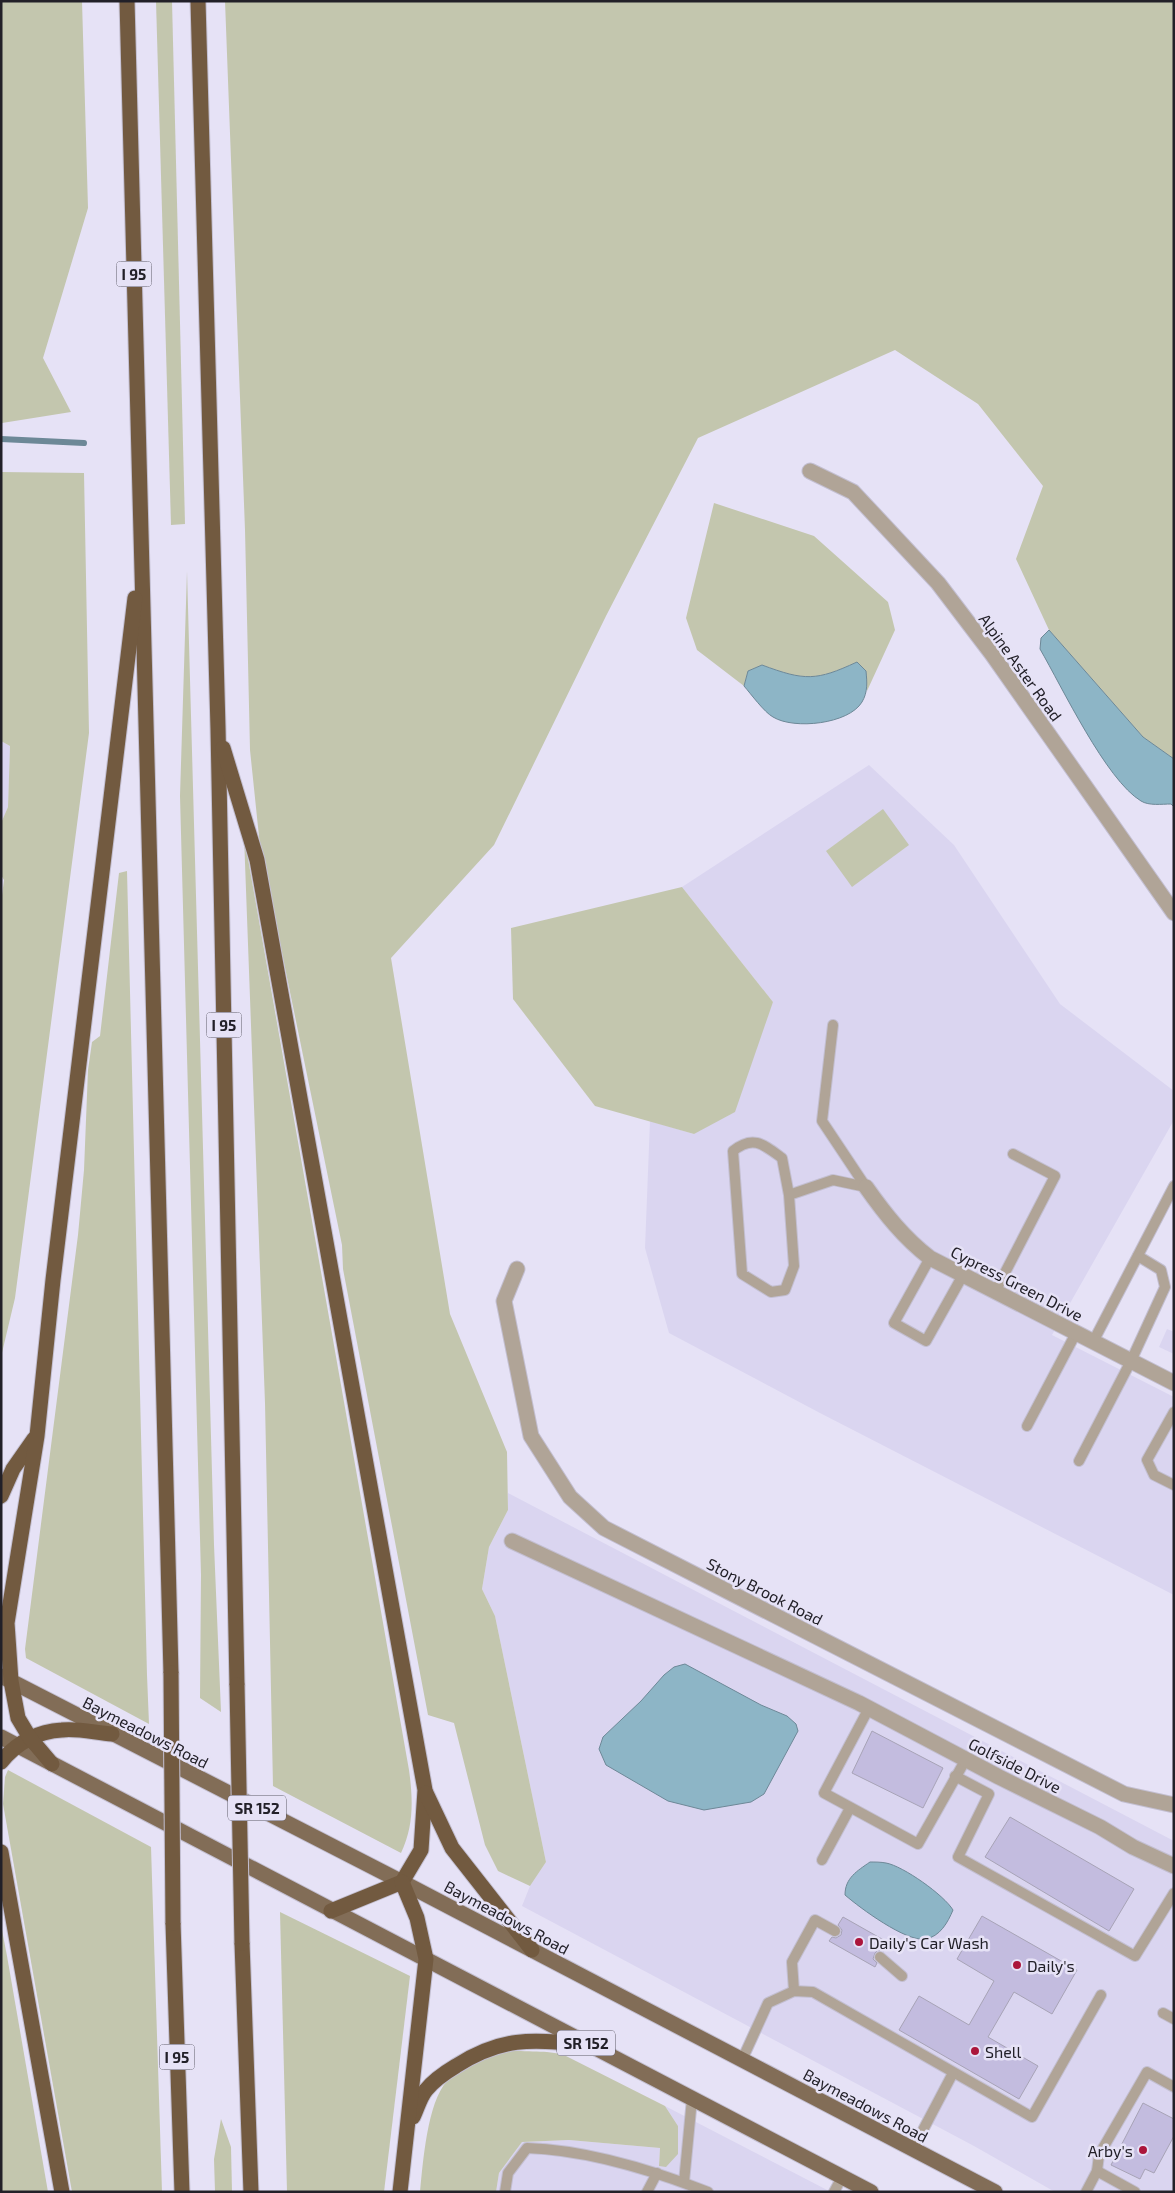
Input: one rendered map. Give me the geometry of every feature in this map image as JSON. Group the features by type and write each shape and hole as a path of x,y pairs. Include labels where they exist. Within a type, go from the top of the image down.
{"highway":[{"name":"I 95","path":"127,1 171,1673 173,1923 182,2192"},
{"name":"I 95","path":"198,1 218,728 242,1943 250,2192"},
{"path":"52,1764 23,1742 6,1679 4,1628 37,1436 53,1280 142,547"},
{"path":"218,728 257,860 425,1790 421,1850 402,1882 331,1911"},
{"path":"1,1496 13,1470 37,1436"},
{"path":"1,1762 23,1742 61,1730 112,1734"},
{"path":"425,1790 452,1848 532,1950"},
{"path":"1,1852 62,2192"},
{"path":"400,2192 426,1960 417,1918 402,1882"},
{"path":"408,2128 426,2090 446,2073 471,2057 496,2045 537,2040 589,2045"}],"main road":[{"name":"Baymeadows Road","path":"6,1679 402,1882 995,2192"},
{"path":"1,1737 23,1742"},
{"name":"SR 152","path":"52,1764 871,2192"}],"street":[{"name":"Alpine Aster Road","path":"810,471 853,492 938,583 992,654 1174,913"},
{"name":"Cypress Green Drive","path":"866,1187 891,1222 930,1258 1174,1383"},
{"name":"Stony Brook Road","path":"517,1269 504,1301 531,1436 570,1497 604,1528 1124,1794 1174,1805"},
{"name":"Golfside Drive","path":"512,1541 869,1708 999,1777 1100,1827 1133,1847 1174,1866"}],"lane":[{"path":"833,1025 822,1121 866,1187"},
{"path":"744,1142 762,1143 782,1158 789,1195 794,1266 785,1290 771,1292 742,1274 733,1151 744,1142"},
{"path":"995,1292 1055,1176 1013,1154"},
{"path":"789,1195 833,1180 866,1187"},
{"path":"1093,1342 1174,1186"},
{"path":"1079,1461 1132,1362 1165,1288 1161,1270 1138,1256"},
{"path":"930,1258 894,1323 926,1341 963,1275"},
{"path":"1027,1426 1076,1333"},
{"path":"1174,1412 1147,1460 1154,1475 1174,1485"},
{"path":"869,1708 824,1793 918,1844 966,1759"},
{"path":"955,1776 990,1794"},
{"path":"999,1777 958,1857 1135,1956 1174,1893"},
{"path":"822,1860 850,1808"},
{"path":"794,1991 792,1962 816,1920 835,1931"},
{"path":"880,1957 902,1976"},
{"path":"742,2060 768,2003 794,1991 813,1992 1032,2117 1102,1994"},
{"path":"1163,2013 1174,2019"},
{"path":"912,2149 953,2072"},
{"path":"1086,2192 1097,2171 1099,2155 1147,2072 1174,2087"},
{"path":"684,2182 692,2099"},
{"path":"505,2192 508,2173 527,2148 556,2149 657,2173 707,2192"},
{"path":"1097,2171 1135,2192"},
{"path":"647,2192 657,2173"},
{"path":"834,2192 842,2177"}],"shaded area":[{"path":"1,741 10,746 8,807 1,823"},
{"path":"869,765 954,845 1060,1004 1174,1091 1174,1120 1052,1335 1174,1397 1174,1595 669,1333 645,1248 650,1121 694,1134 773,1002 682,887"},
{"path":"1167,1329 1174,1332 1174,1354 1159,1347"},
{"path":"508,1493 1174,1841 1174,2192 1055,2192 974,2146 522,1906 530,1886 546,1862 495,1616 482,1589 489,1547 508,1510"},
{"path":"665,2106 831,2192 496,2192 499,2173 522,2142 569,2140 660,2148 659,2166 678,2126"}],"green space":[{"path":"1,1 82,1 88,208 43,358 71,412 2,423 1,425"},
{"path":"156,1 172,1 185,524 171,525"},
{"path":"225,1 1174,1 1174,759 1143,737 1049,630 1016,559 1043,486 978,404 895,350 698,438 606,616 494,845 391,958 450,1314 507,1452 508,1510 489,1547 482,1589 495,1616 546,1862 530,1886 498,1871 485,1845 454,1723 428,1715 343,1269 342,1245 260,846 250,750 245,530"},
{"path":"1,472 84,473 89,733 15,1298 1,1357 1,903 4,880 1,875 1,823 8,807 10,746 1,741"},
{"path":"714,503 814,536 888,602 895,630 867,691 866,671 857,662 831,673 810,677 789,674 762,665 748,671 744,686 697,650 686,618"},
{"path":"187,571 214,1545 221,1712 200,1698 201,1575 180,796"},
{"path":"883,809 909,845 852,887 826,851"},
{"path":"244,836 409,1770 411,1791 410,1823 401,1853 273,1786 265,1403"},
{"path":"127,871 149,1724 26,1658 25,1649 78,1235 84,1170 88,1070 92,1042 100,1036 119,873"},
{"path":"682,887 773,1002 735,1112 694,1134 595,1106 513,999 511,928"},
{"path":"8,1770 151,1847 162,2192 72,2192 3,1804 5,1777"},
{"path":"280,1912 410,1976 384,2192 287,2192"},
{"path":"1,1925 7,1956 48,2192 1,2192"},
{"path":"498,2052 547,2052 562,2054 665,2106 678,2126 678,2154 666,2167 659,2166 660,2148 569,2140 522,2142 499,2173 496,2192 420,2192 430,2118 440,2091 447,2081 468,2066"},
{"path":"221,2119 231,2147 232,2192 215,2192 214,2159"}],"water":[{"path":"1049,630 1143,737 1174,759 1174,807 1171,804 1152,804 1141,801 1128,790 1099,754 1040,649 1041,638"},
{"path":"857,662 866,671 867,687 862,702 846,715 820,723 794,723 773,717 744,686 748,671 762,665 789,674 810,677 831,673"},
{"path":"685,1664 761,1705 787,1716 796,1724 798,1731 764,1794 751,1802 704,1810 668,1801 606,1765 599,1749 603,1737 641,1701 664,1675 674,1667"},
{"path":"870,1862 893,1865 912,1875 932,1889 948,1904 953,1910 946,1924 939,1932 930,1938 917,1939 895,1930 845,1895 849,1879"}],"building":[{"path":"872,1731 943,1768 923,1808 852,1773"},
{"path":"1010,1817 1134,1889 1109,1931 985,1857"},
{"path":"982,1916 1077,1970 1052,2014 1014,1992 988,2037 1038,2066 1019,2099 899,2030 919,1996 969,2025 994,1981 957,1959"},
{"name":"Daily's Car Wash","path":"843,1917 889,1943 884,1951 878,1950 875,1953 873,1959 877,1963 875,1967 829,1941 832,1937 836,1938 841,1935 842,1930 838,1925"},
{"name":"Arby's","path":"1143,2103 1174,2119 1174,2136 1154,2173 1145,2169 1140,2179 1111,2165"}],"waterway":[{"path":"1,439 84,443"}],"place":[{"name":"Daily's Car Wash","path":"859,1942"},
{"name":"Daily's","path":"1017,1965"},
{"name":"Shell","path":"975,2051"},
{"name":"Arby's","path":"1143,2150"}]}
